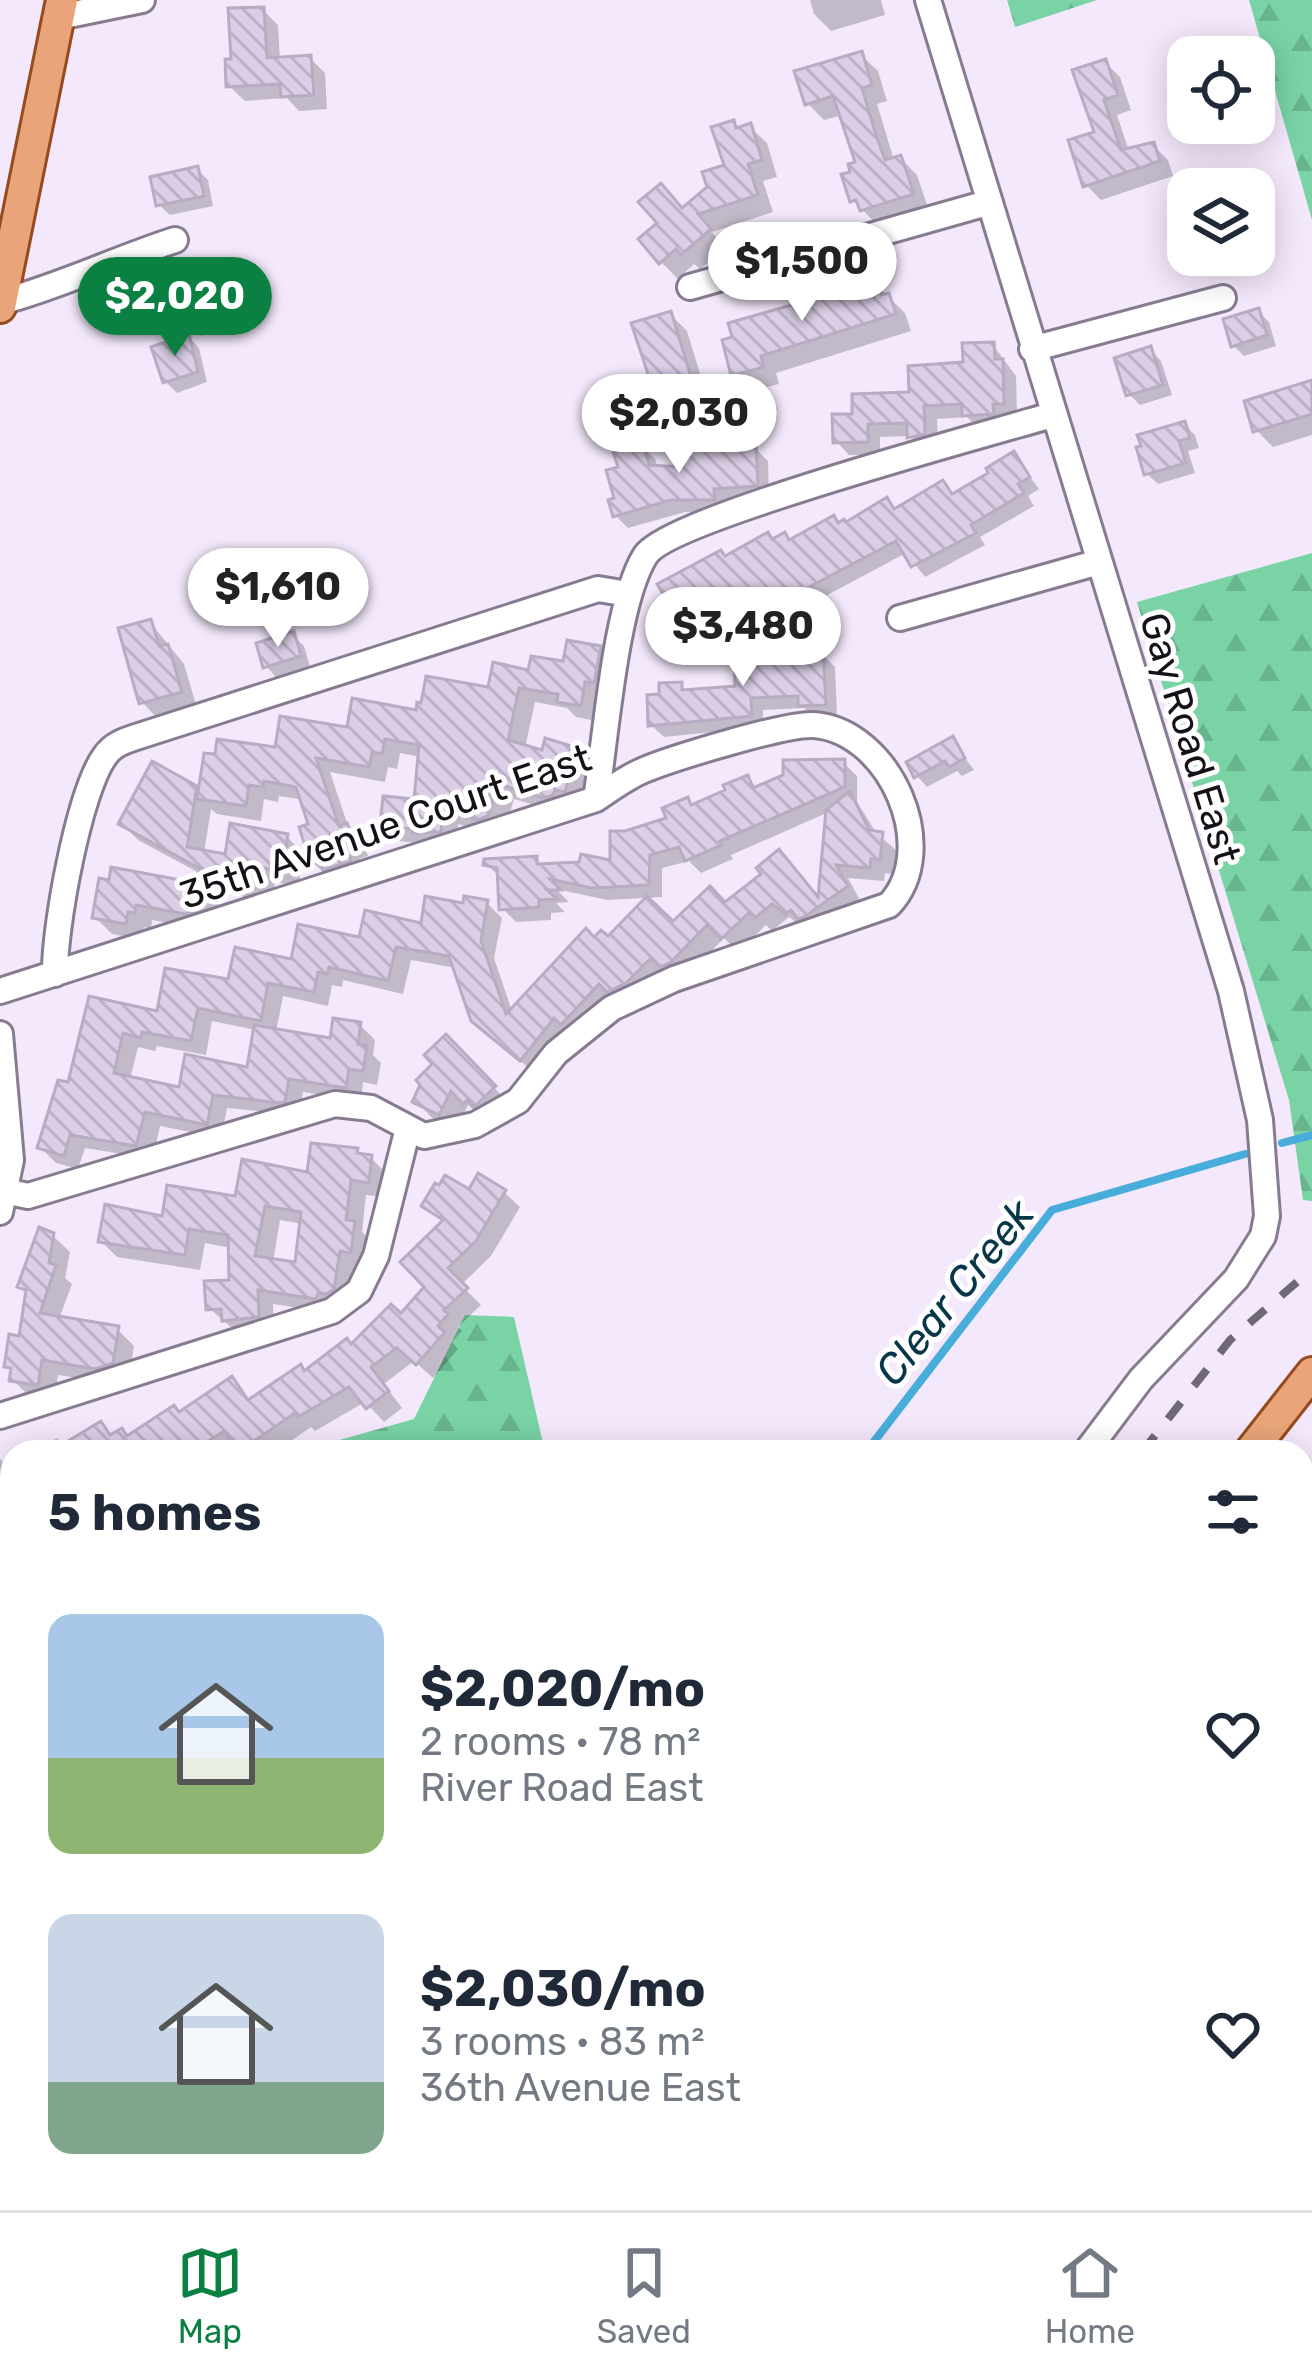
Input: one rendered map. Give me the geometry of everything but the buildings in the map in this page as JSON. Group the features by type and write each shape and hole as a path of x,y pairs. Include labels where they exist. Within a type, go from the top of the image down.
{"main road":[{"path":"0,304 60,9"},
{"path":"1259,1440 1312,1373"}],"street":[{"path":"60,9 142,0"},
{"name":"Gay Road East","path":"928,0 1231,991 1260,1120 1267,1216 1263,1236 1236,1279 1141,1379 1095,1440"},
{"path":"690,287 987,203"},
{"path":"0,304 175,240"},
{"path":"1032,350 1223,298"},
{"path":"596,799 628,594 653,544 710,518 1052,415"},
{"path":"900,618 1099,562"},
{"path":"56,974 58,922 71,861 100,762 108,750 136,737 598,589 628,594"},
{"name":"35th Avenue Court East","path":"0,991 596,799 641,771 794,726 828,727 859,743 887,774 902,800 911,843 911,866 899,894 889,904 674,979 612,1008 575,1035 518,1101 495,1117 439,1135 424,1136 408,1128"},
{"path":"0,1034 11,1160 2,1202 317,1106 354,1104 408,1128 367,1276 359,1291 332,1312 0,1416"}],"green space":[{"path":"1007,0 1097,0 1015,27"},
{"path":"1249,0 1312,0 1312,220 1275,91 1275,36 1259,36"},
{"path":"1312,553 1312,1201 1303,1200 1289,1100 1137,602"},
{"path":"465,1315 514,1317 542,1440 340,1440 414,1419"}],"waterway":[{"name":"Clear Creek","path":"1282,1143 1312,1135"},
{"name":"Clear Creek","path":"875,1440 1052,1210 1245,1154"}],"railway":[{"path":"1151,1440 1230,1340 1312,1269"}]}
